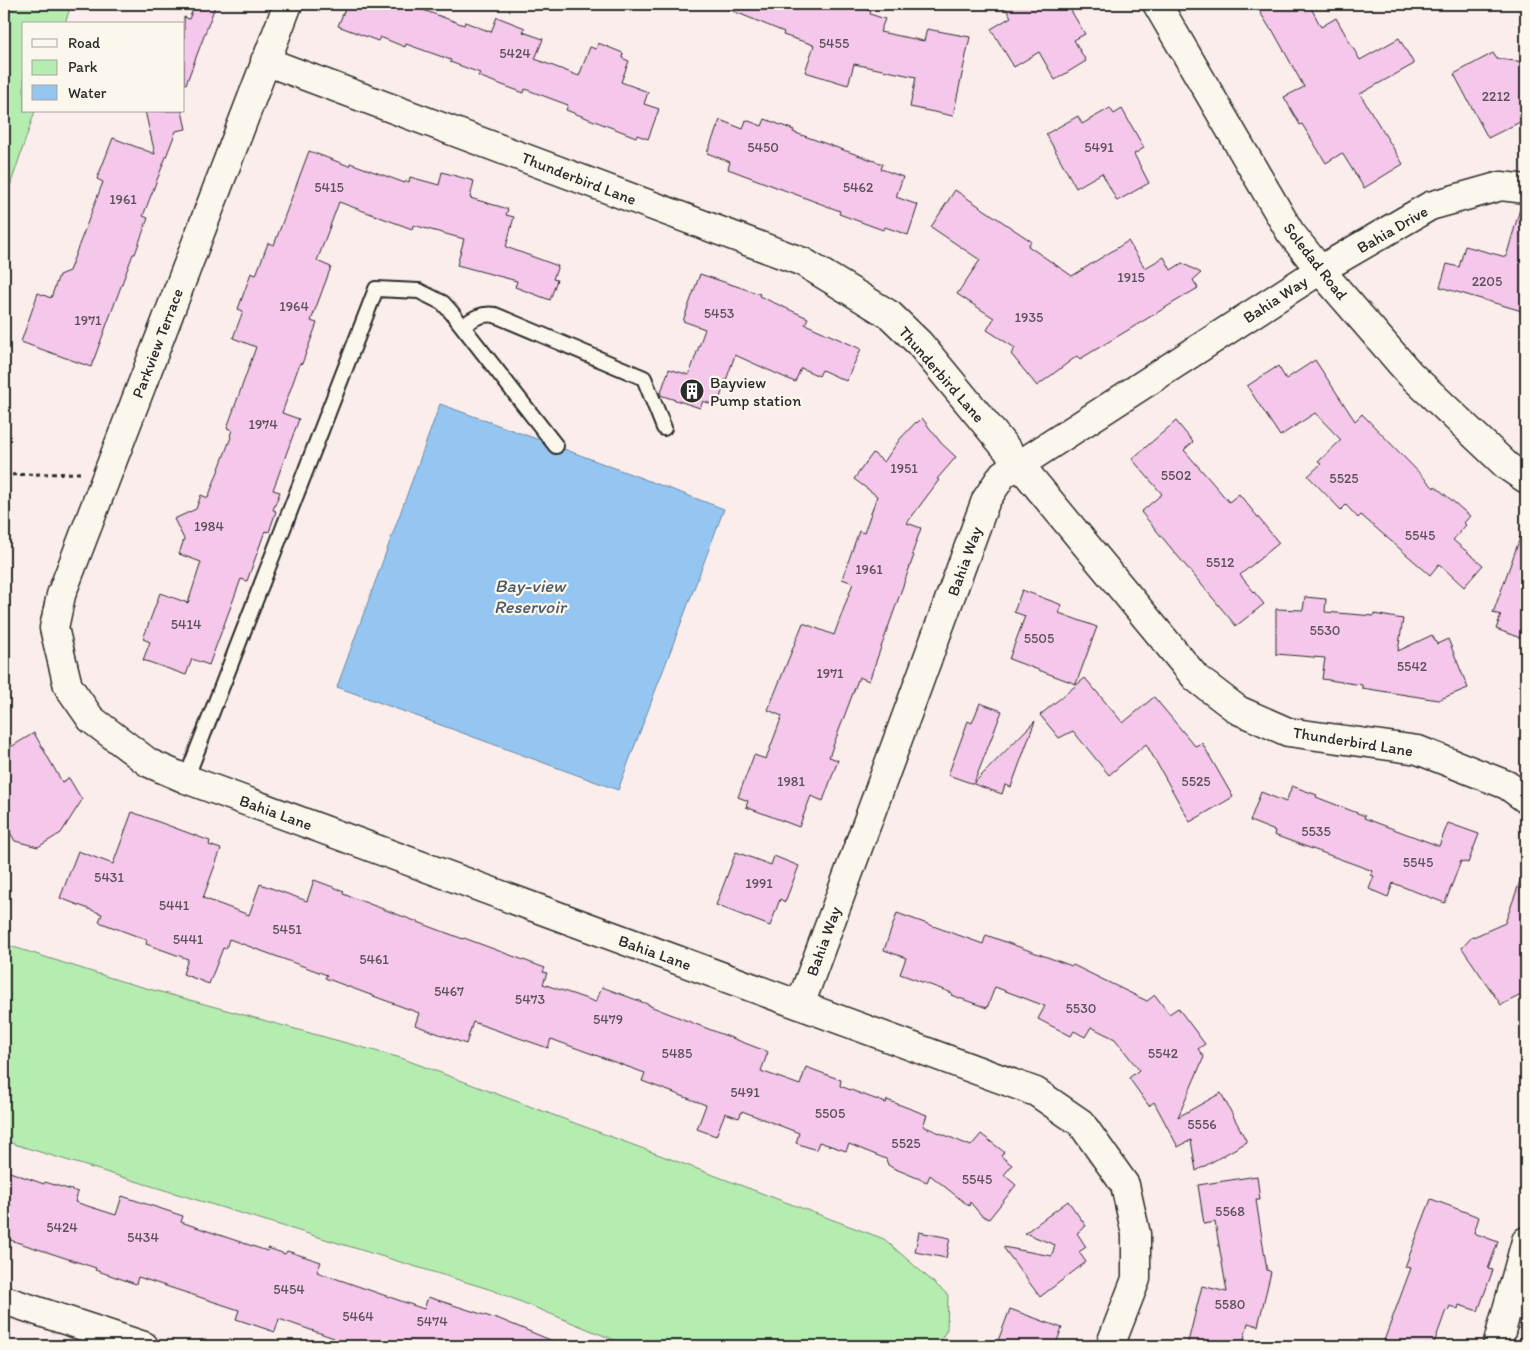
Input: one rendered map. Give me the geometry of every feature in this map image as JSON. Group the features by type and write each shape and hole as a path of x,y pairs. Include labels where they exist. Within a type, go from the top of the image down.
{"street":[{"name":"Parkview Terrace","path":"68,686 54,628 61,595 288,4"},
{"name":"Soledad Road","path":"1157,4 1290,232 1320,270 1410,374 1507,466 1526,479"},
{"name":"Thunderbird Lane","path":"266,61 803,262 890,315 919,343 1196,678 1238,710 1288,732 1418,750 1507,786 1526,799"},
{"name":"Bahia Drive","path":"1320,270 1430,206 1501,186 1526,189"},
{"name":"Bahia Way","path":"800,1005 986,500 1003,474 1320,270"},
{"name":"Bahia Lane","path":"68,686 91,719 149,763 186,779 1036,1092 1081,1123 1125,1185 1136,1234 1136,1278 1110,1346"},
{"path":"1497,1346 1526,1241"},
{"path":"4,1300 144,1346"}],"lane":[{"path":"186,779 376,289 419,292 444,304 556,446"},
{"path":"462,326 474,318 485,314 496,315 644,378 664,428"}],"path":[{"path":"4,474 108,472"}],"green space":[{"path":"4,4 71,4 66,22 22,22 22,112 35,112 4,204"},
{"path":"4,944 124,982 401,1058 884,1239 948,1295 947,1329 938,1346 629,1346 492,1290 4,1141"}],"water":[{"name":"Bay-view Reservoir","path":"440,404 724,509 618,790 337,687"}],"building":[{"path":"195,4 216,4 186,84 184,17 189,19"},
{"path":"347,4 420,4 418,8 464,25 465,22 491,32 497,17 525,28 523,32 543,39 535,59 579,76 590,47 596,49 598,43 623,53 622,58 629,61 621,82 648,92 644,104 659,109 648,139 637,135 636,137 566,110 568,105 525,89 524,93 478,76 480,73 450,62 451,60 406,44 405,47 380,37 378,41 338,26"},
{"path":"716,4 806,4 824,9 826,4 848,4 871,11 870,14 885,19 880,32 924,41 927,29 970,37 953,116 910,107 916,77 854,64 848,85 805,72 814,45 783,35 784,32"},
{"path":"1003,4 1067,4 1085,34 1074,40 1086,61 1055,80 1039,52 1014,67 991,29 1011,17"},
{"path":"1255,4 1309,4 1321,27 1336,18 1360,60 1399,38 1414,64 1360,94 1403,164 1364,188 1342,153 1326,163 1302,124 1300,125 1284,97 1304,87 1272,29"},
{"path":"1493,53 1497,59 1526,62 1526,119 1488,138 1454,74"},
{"path":"1110,108 1114,114 1122,109 1144,148 1134,154 1149,183 1117,201 1102,173 1076,188 1046,134 1078,116 1082,124"},
{"path":"145,112 182,112 186,129 176,131 143,216 148,218 91,367 21,342 38,293 51,298 59,275 69,271 103,182 97,179 113,138 155,154"},
{"path":"765,119 794,130 793,132 883,164 881,169 903,177 896,197 918,205 908,235 885,227 883,230 839,214 840,211 728,169 730,162 707,153 720,120 743,129 746,120 762,126"},
{"path":"309,151 349,166 350,163 405,183 406,181 409,182 410,177 439,185 442,172 474,181 470,198 508,209 506,215 514,217 506,247 558,266 553,279 557,280 550,300 515,287 517,281 457,265 464,239 413,225 412,229 339,202 317,261 331,267 311,321 317,323 282,413 299,419 273,490 280,492 273,510 276,511 269,532 265,531 247,581 241,579 209,665 192,659 186,675 143,660 150,642 143,639 160,593 188,603 201,562 179,554 184,539 174,519 196,509 201,495 208,498 231,437 232,430 227,428 256,347 233,338 243,311 238,309 251,273 256,275 268,243 274,245"},
{"path":"955,190 1031,241 1028,246 1072,276 1128,241 1145,268 1164,257 1171,270 1182,263 1201,273 1193,280 1198,288 1080,359 1077,356 1037,386 1011,354 1015,348 987,330 994,318 957,294 980,260 931,227"},
{"path":"1520,209 1526,209 1526,293 1522,311 1440,287 1447,264 1459,267 1465,246 1506,257"},
{"path":"700,274 760,294 759,296 808,318 805,324 861,349 846,381 822,370 819,376 801,368 795,382 735,355 717,406 703,401 700,408 660,395 669,369 689,375 705,329 683,321"},
{"path":"1315,360 1355,421 1362,414 1434,488 1435,486 1470,516 1464,523 1466,525 1453,540 1483,565 1464,587 1439,564 1430,575 1361,515 1358,518 1346,505 1341,510 1308,476 1321,464 1318,462 1341,440 1315,413 1280,436 1247,386 1278,366 1286,379"},
{"path":"922,418 941,443 956,457 937,479 939,480 907,523 921,528 912,554 914,555 869,681 859,677 829,757 838,760 823,801 811,796 799,827 746,807 748,801 738,797 754,755 766,759 782,716 768,710 803,623 834,635 853,583 842,579 859,531 864,533 877,496 854,479 873,453 884,462 900,439"},
{"path":"1176,421 1193,442 1184,450 1229,502 1239,494 1279,543 1240,575 1264,604 1236,626 1141,512 1162,494 1132,459"},
{"path":"1524,527 1526,528 1526,640 1496,629 1501,615 1493,613"},
{"path":"1022,590 1062,605 1059,613 1097,627 1076,684 1009,659 1025,616 1014,612"},
{"path":"1305,597 1326,599 1325,612 1374,616 1374,614 1403,619 1398,651 1432,635 1437,644 1448,639 1468,688 1438,700 1362,688 1362,685 1322,679 1325,658 1276,654 1276,609 1303,610"},
{"path":"1085,678 1123,723 1154,697 1195,746 1202,743 1233,797 1190,822 1146,744 1109,775 1073,731 1059,738 1040,715"},
{"path":"980,703 1002,711 974,783 1035,721 1011,787 1005,785 1002,794 948,775 968,721 972,723"},
{"path":"34,733 62,782 69,778 82,800 61,833 38,847 15,841 4,822 4,751"},
{"path":"1292,786 1365,816 1364,818 1439,846 1448,823 1479,834 1468,863 1461,861 1445,903 1393,883 1388,897 1369,889 1374,876 1371,875 1373,871 1274,835 1275,831 1250,821 1261,792 1286,802"},
{"path":"132,812 210,841 209,845 221,849 203,898 249,915 260,884 307,901 314,880 344,891 343,894 545,968 543,972 547,973 543,984 596,1002 602,987 768,1052 761,1071 800,1085 806,1067 841,1080 840,1086 886,1103 887,1100 927,1115 923,1126 971,1146 981,1134 1004,1152 1001,1156 1012,1165 1004,1175 1016,1185 989,1219 981,1215 970,1202 969,1206 930,1175 927,1182 893,1168 888,1165 886,1159 849,1144 846,1151 819,1142 816,1150 796,1143 799,1133 742,1111 739,1118 725,1113 716,1136 697,1129 706,1105 642,1081 645,1073 551,1039 548,1048 473,1022 466,1044 415,1025 419,1013 325,978 327,975 229,939 226,949 223,948 209,984 183,974 188,959 146,944 147,940 99,922 102,914 60,898 78,851 113,864"},
{"path":"736,852 771,865 774,856 799,866 785,902 780,899 770,926 716,905"},
{"path":"1523,873 1526,874 1526,980 1521,995 1501,1005 1462,948 1471,938 1505,923"},
{"path":"897,913 983,944 986,935 1073,965 1147,1001 1155,995 1169,1014 1178,1008 1205,1044 1198,1049 1204,1057 1178,1117 1221,1093 1247,1142 1196,1171 1191,1140 1178,1147 1154,1102 1149,1106 1129,1078 1139,1070 1115,1039 1091,1027 1085,1037 1074,1031 1071,1036 1038,1019 1045,1006 995,987 987,1008 900,974 906,958 884,950"},
{"path":"4,1170 44,1184 45,1182 78,1192 75,1202 116,1215 122,1196 183,1216 181,1222 267,1251 268,1248 285,1254 287,1251 321,1262 317,1272 424,1309 428,1297 497,1318 565,1346 331,1346 334,1338 279,1319 275,1332 236,1319 239,1310 138,1277 136,1284 95,1270 96,1268 4,1238"},
{"path":"1257,1176 1260,1200 1256,1200 1267,1270 1271,1272 1258,1326 1248,1323 1242,1346 1187,1346 1202,1286 1227,1292 1215,1222 1204,1224 1198,1185"},
{"path":"1431,1199 1479,1217 1474,1233 1498,1242 1488,1269 1493,1270 1478,1311 1459,1305 1458,1309 1450,1306 1448,1311 1446,1310 1433,1346 1382,1346 1411,1268 1405,1267"},
{"path":"1068,1201 1086,1226 1077,1233 1086,1247 1079,1252 1086,1262 1040,1297 1003,1247 1052,1256 1055,1245 1025,1233"},
{"path":"919,1232 950,1238 946,1258 915,1252"},
{"path":"1010,1309 1062,1328 1055,1346 996,1346"}],"place":[{"name":"Bayview Pump station","path":"692,391"}]}
